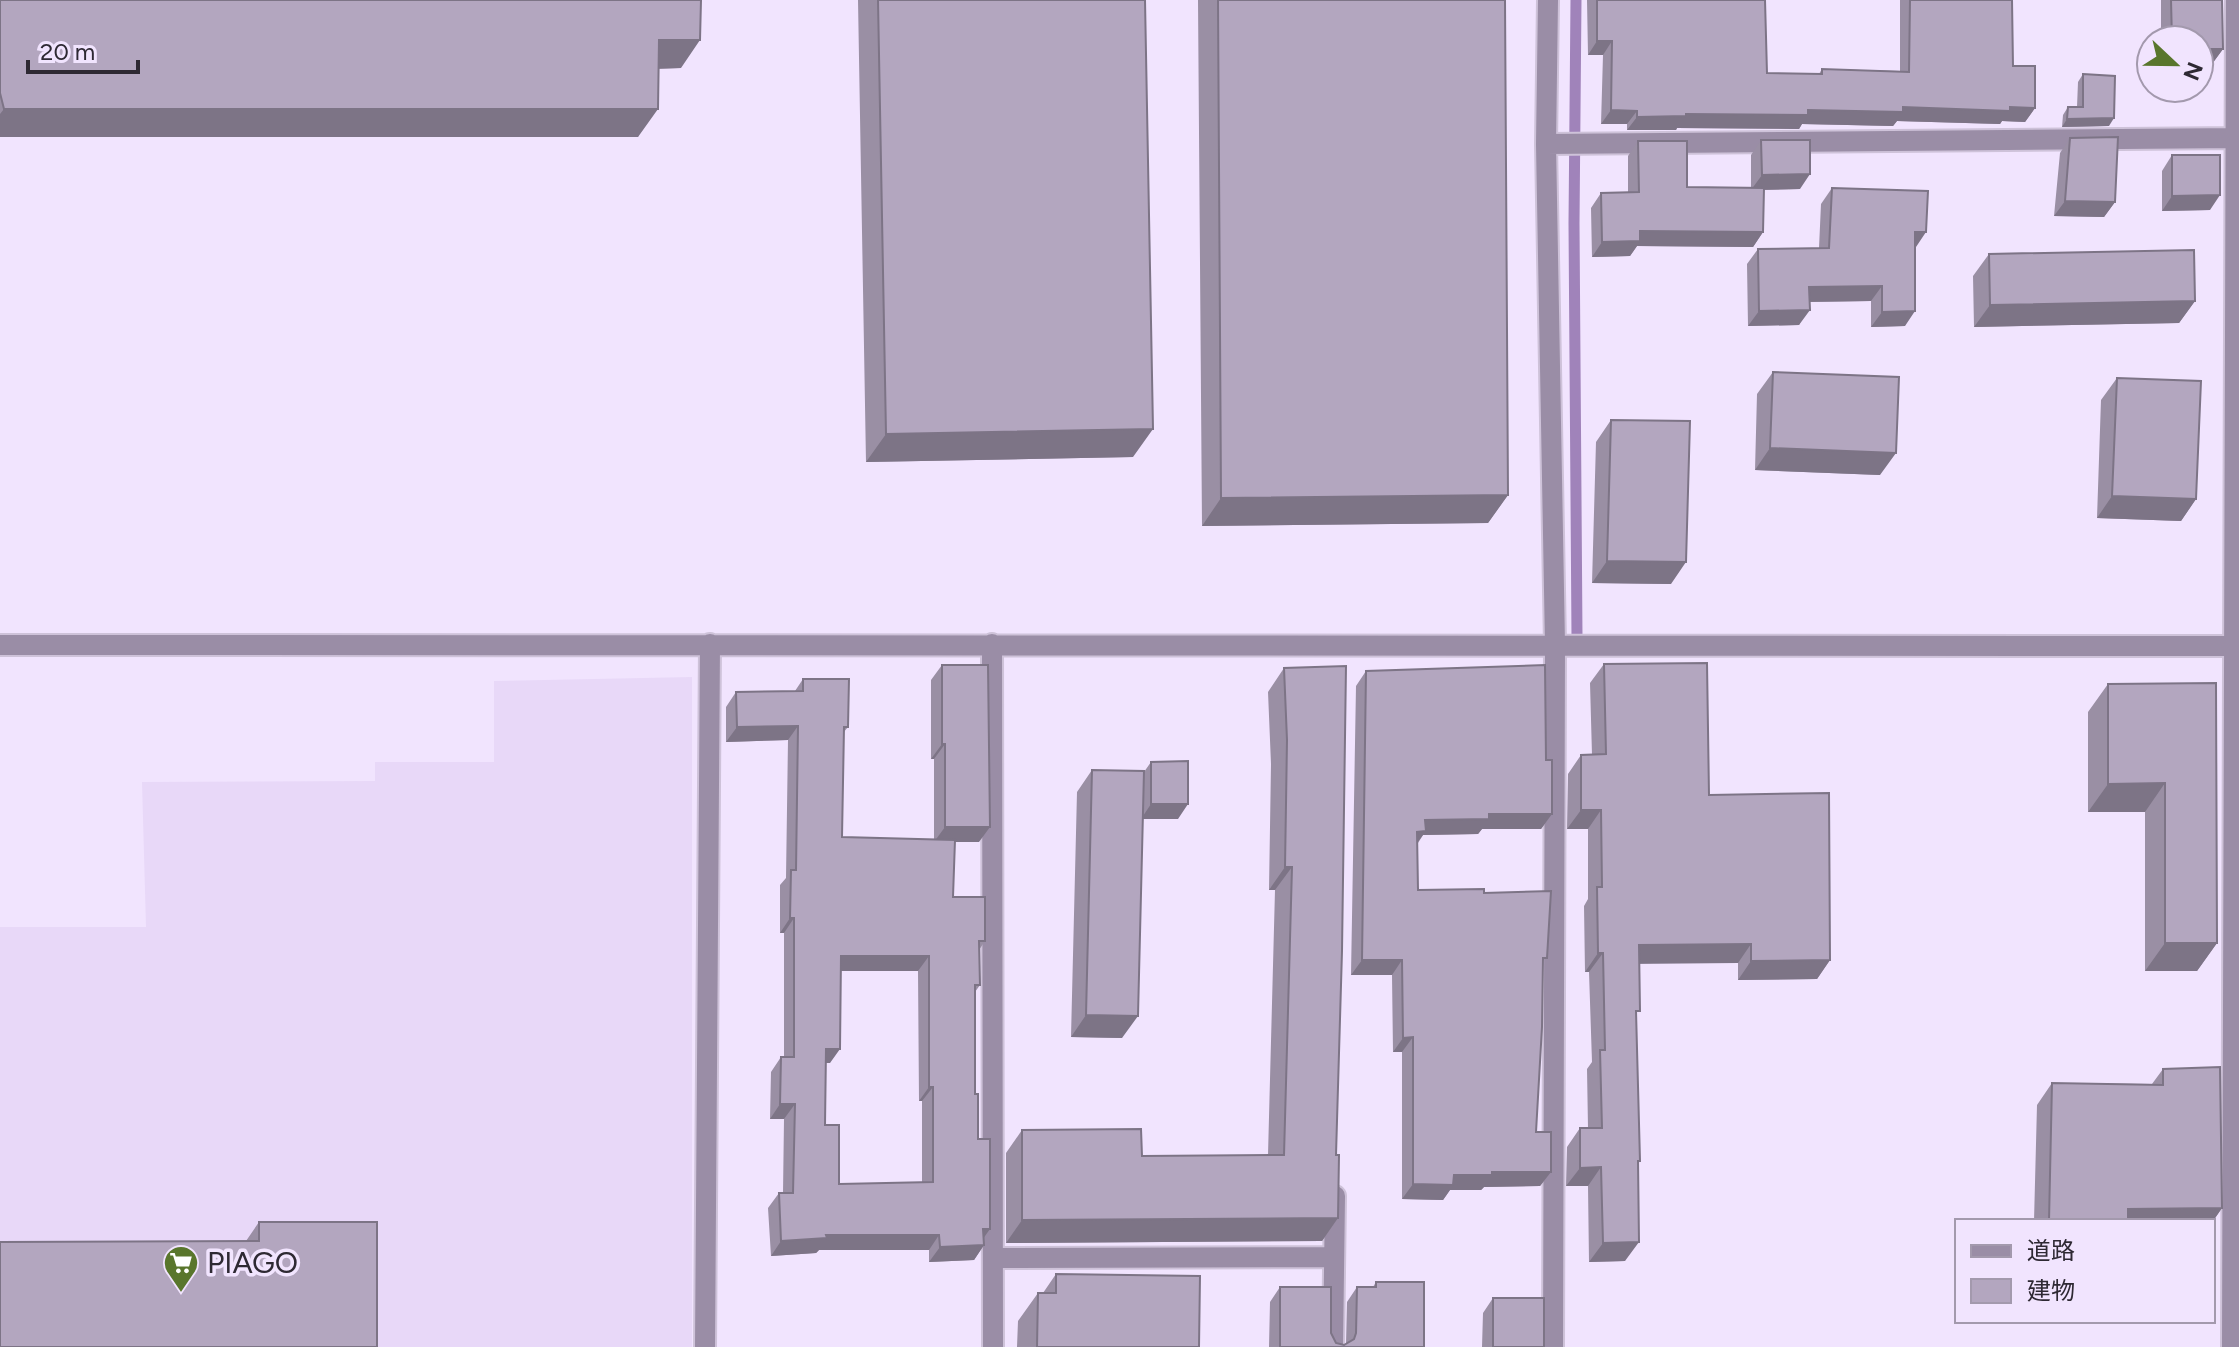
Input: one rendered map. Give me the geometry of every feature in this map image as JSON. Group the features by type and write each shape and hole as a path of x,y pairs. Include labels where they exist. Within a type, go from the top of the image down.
{"street":[{"path":"1548,0 1552,144 1555,645 1553,1347"},
{"path":"2232,1347 2237,646 2236,0"},
{"path":"1552,144 2238,138"},
{"path":"705,1347 710,644"},
{"path":"0,645 992,644 1343,652 1555,645 2237,646"},
{"path":"992,644 993,1347"},
{"path":"1333,1347 1335,1179"},
{"path":"993,1258 1334,1257"}],"shaded area":[{"path":"692,677 692,1347 0,1347 0,927 146,927 142,782 375,781 375,762 494,762 494,681"}],"building":[{"path":"0,0 701,0 700,40 659,40 658,109 4,109 0,93"},
{"path":"878,0 1145,0 1153,429 886,434"},
{"path":"1218,0 1505,0 1508,495 1221,498"},
{"path":"1597,0 1765,0 1767,73 1822,74 1822,69 1909,72 1910,0 2012,0 2013,66 2035,66 2035,108 2010,107 2010,111 1903,107 1903,112 1808,110 1808,115 1686,114 1637,117 1637,111 1611,110 1612,41 1597,41"},
{"path":"2171,0 2222,0 2223,49 2215,49 2215,24 2172,24"},
{"path":"2083,74 2115,76 2114,118 2067,119 2068,107 2083,107"},
{"path":"2118,137 2115,202 2065,201 2070,138"},
{"path":"1761,140 1810,140 1810,174 1762,175"},
{"path":"1638,141 1687,141 1687,187 1764,188 1763,232 1640,231 1640,241 1602,242 1601,193 1639,192"},
{"path":"2172,155 2220,155 2220,195 2172,196"},
{"path":"1832,188 1928,191 1926,232 1915,232 1915,311 1882,312 1882,286 1809,287 1810,310 1759,311 1758,249 1829,248"},
{"path":"2194,250 2195,301 1990,305 1989,254"},
{"path":"1773,372 1899,377 1896,453 1770,448"},
{"path":"2117,378 2201,381 2196,499 2112,496"},
{"path":"1611,420 1690,421 1686,562 1607,561"},
{"path":"1707,663 1709,795 1829,793 1830,960 1751,961 1751,944 1639,945 1640,1011 1636,1011 1639,1242 1603,1243 1601,1167 1580,1168 1580,1128 1602,1128 1600,1050 1605,1050 1603,953 1598,953 1597,887 1602,887 1601,810 1581,810 1581,755 1606,754 1604,664"},
{"path":"942,665 988,665 990,827 945,827"},
{"path":"1545,665 1546,760 1552,760 1552,814 1489,814 1489,819 1425,820 1426,831 1417,832 1418,890 1484,889 1484,893 1551,891 1547,958 1543,958 1536,1132 1551,1132 1551,1172 1454,1175 1453,1185 1413,1184 1413,1037 1403,1038 1402,960 1362,960 1366,671"},
{"path":"1346,666 1336,1155 1339,1155 1338,1218 1022,1220 1022,1130 1141,1129 1142,1156 1284,1155 1292,867 1285,867 1287,740 1284,668"},
{"path":"803,679 849,679 848,727 844,727 842,837 955,840 953,897 985,897 985,941 979,941 980,985 975,985 978,1139 990,1139 990,1229 983,1229 984,1245 940,1247 939,1235 826,1235 827,1238 781,1241 779,1193 793,1193 795,1104 780,1104 781,1057 794,1057 794,918 790,918 791,870 796,870 798,726 737,727 736,692 803,691","holes":["841,956 929,956 933,1182 839,1184 839,1125 825,1125 826,1049 840,1049"]},
{"path":"2216,683 2217,943 2165,943 2165,783 2108,784 2108,684"},
{"path":"1188,761 1188,804 1151,804 1151,762"},
{"path":"1092,770 1144,771 1138,1016 1086,1015"},
{"path":"2220,1067 2222,1208 2128,1209 2128,1219 2049,1219 2052,1083 2163,1085 2163,1069"},
{"name":"PIAGO","path":"259,1222 377,1222 377,1347 0,1347 0,1242 259,1241"},
{"path":"1056,1274 1200,1276 1199,1347 1037,1347 1038,1293 1056,1293"},
{"path":"1376,1282 1424,1282 1424,1347 1280,1347 1280,1287 1331,1287 1331,1333 1336,1343 1344,1345 1354,1339 1356,1333 1357,1287 1376,1287"},
{"path":"1493,1298 1544,1298 1544,1347 1493,1347"}],"waterway":[{"path":"1576,0 1577,636"}],"place":[{"name":"PIAGO","path":"181,1294"}]}
